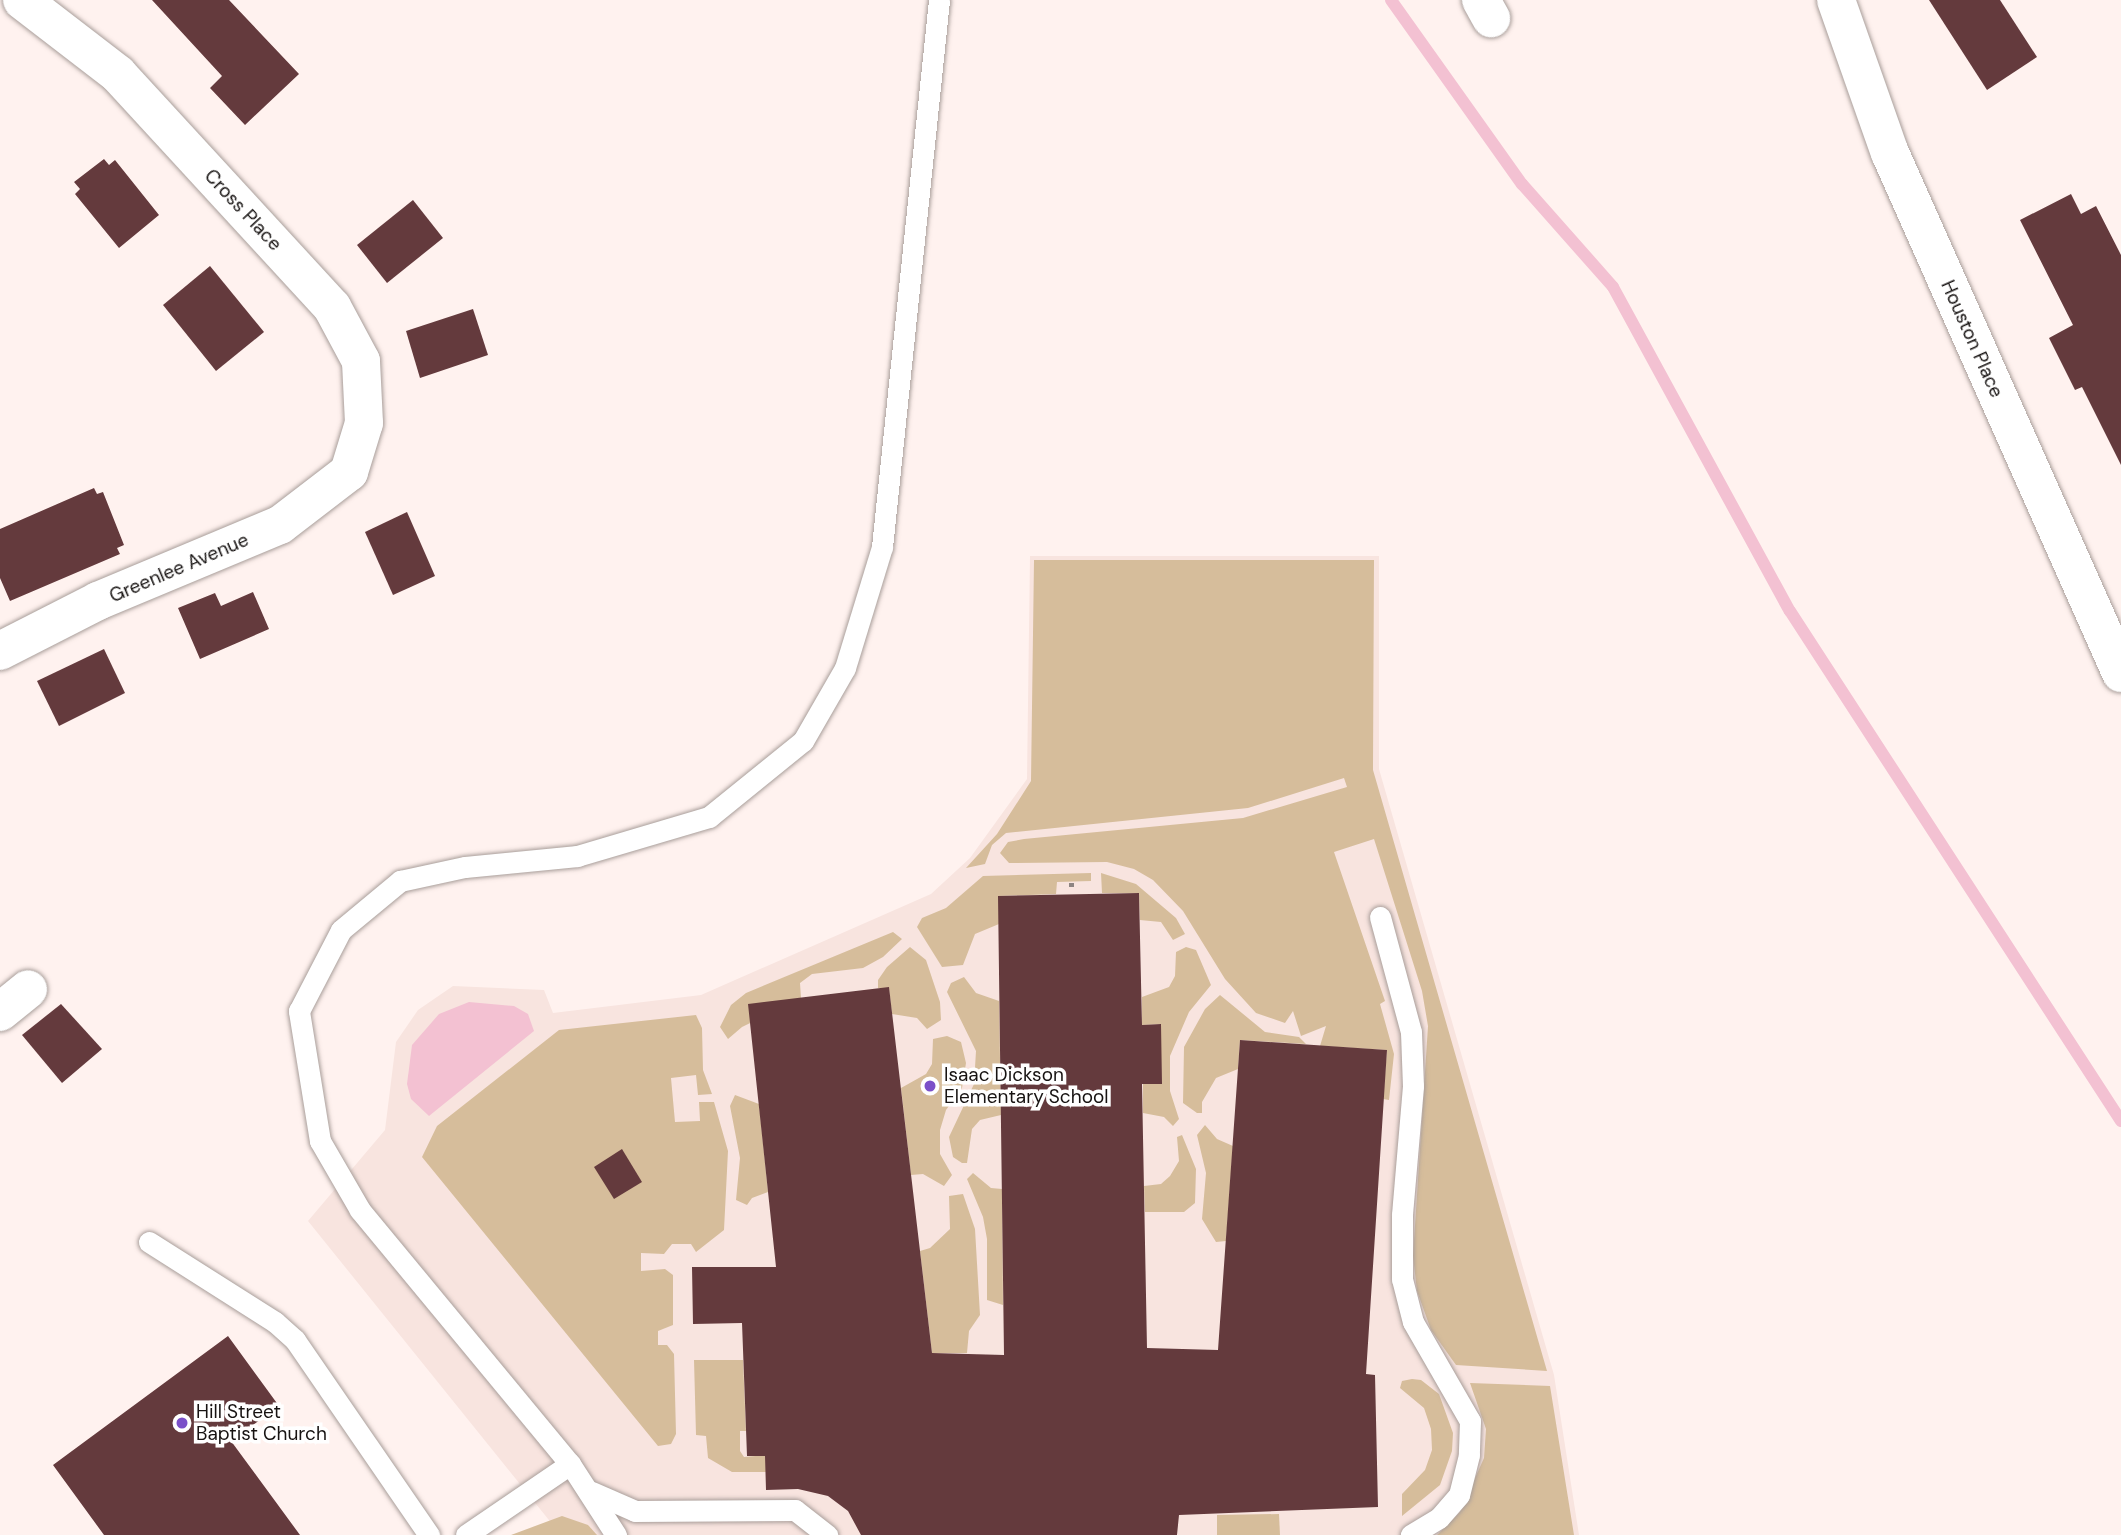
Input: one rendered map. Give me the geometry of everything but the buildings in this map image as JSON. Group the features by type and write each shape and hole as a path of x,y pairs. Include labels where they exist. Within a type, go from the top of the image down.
{"street":[{"name":"Houston Place","path":"1836,0 1890,153 2121,673"},
{"name":"Cross Place","path":"37,3 118,74 332,307 361,361 364,423 349,472"},
{"name":"Greenlee Avenue","path":"0,651 98,601 280,525 349,472"}],"lane":[{"path":"616,1535 592,1492 570,1464 360,1210 320,1142 299,1011 341,930 400,881 465,867 577,856 709,817 803,741 845,668 882,547 939,0"},
{"path":"1380,917 1411,1032 1413,1086 1402,1215 1402,1279 1413,1322 1470,1421 1469,1455 1459,1495 1439,1518 1411,1535"},
{"path":"149,1242 275,1322 296,1340 429,1535"},
{"path":"466,1535 570,1464"},
{"path":"592,1492 635,1511 795,1510 827,1535"}],"path":[{"path":"1069,885 1078,885"}],"shaded area":[{"name":"Isaac Dickson Elementary School","path":"1030,556 1379,556 1379,769 1554,1375 1579,1535 561,1535 308,1221 385,1130 396,1042 418,1010 453,986 544,990 553,1013 701,995 931,894 970,858 1027,779"},
{"path":"1034,560 1374,560 1373,770 1547,1371 1456,1365 1431,1330 1417,1291 1413,1256 1428,1026 1422,991 1374,839 1334,852 1385,1001 1380,1004 1394,1054 1389,1100 1383,1099 1387,1050 1320,1046 1326,1026 1301,1036 1293,1011 1285,1023 1256,1013 1225,979 1183,911 1153,880 1134,869 1107,862 1009,863 1000,853 1008,842 1024,839 1243,818 1347,787 1344,778 1248,808 1006,833 992,845 985,864 966,868 997,834 1031,781"},
{"path":"1091,873 1091,881 1057,882 1056,894 999,896 999,924 975,934 963,965 942,967 917,927 922,918 946,908 983,876"},
{"path":"1101,873 1136,884 1176,918 1185,934 1173,940 1161,922 1140,920 1139,893 1102,893"},
{"path":"893,932 902,939 883,957 863,968 812,974 800,983 801,998 742,1027 728,1039 720,1027 731,1005 746,993"},
{"path":"910,947 926,960 940,1002 941,1020 927,1029 917,1018 892,1014 889,988 878,988 878,980 887,967"},
{"path":"1186,947 1196,950 1211,985 1189,1012 1170,1056 1170,1091 1179,1119 1173,1126 1164,1117 1143,1113 1143,1084 1160,1024 1142,1025 1142,997 1169,987 1175,976 1176,952"},
{"path":"964,977 976,993 999,1001 1001,1115 980,1120 972,1129 967,1163 953,1157 949,1137 974,1084 976,1051 947,992 951,983"},
{"path":"1220,995 1265,1032 1299,1037 1306,1044 1240,1040 1238,1069 1216,1078 1202,1102 1202,1113 1197,1113 1183,1103 1184,1047 1205,1009"},
{"path":"469,1002 514,1006 528,1014 534,1031 429,1116 411,1099 407,1084 412,1045 439,1014"},
{"path":"696,1015 702,1028 703,1070 712,1094 698,1095 696,1075 671,1078 675,1122 700,1121 699,1102 714,1102 728,1151 724,1230 696,1252 691,1244 672,1244 664,1254 641,1253 641,1271 665,1269 673,1275 673,1325 658,1331 658,1345 667,1345 674,1354 676,1434 671,1444 658,1446 422,1157 437,1126 559,1030"},
{"path":"947,1036 961,1042 966,1063 962,1088 946,1110 940,1130 940,1154 952,1175 944,1186 923,1174 911,1175 901,1088 926,1074 932,1064 933,1039"},
{"path":"735,1095 759,1104 768,1192 752,1198 747,1205 736,1200 740,1158 730,1106"},
{"path":"1205,1125 1217,1139 1233,1146 1226,1241 1216,1242 1202,1219 1206,1173 1197,1135"},
{"path":"1182,1135 1196,1169 1195,1203 1184,1212 1145,1212 1144,1186 1161,1184 1170,1176 1179,1161 1177,1137"},
{"path":"973,1173 991,1188 1002,1189 1003,1305 987,1300 987,1239 983,1217 967,1179"},
{"path":"963,1194 975,1229 980,1315 969,1331 967,1353 932,1353 920,1251 930,1248 950,1229 949,1196"},
{"path":"694,1360 743,1360 746,1431 740,1431 740,1451 744,1457 768,1455 800,1472 732,1472 708,1458 706,1436 696,1435"},
{"path":"1421,1380 1439,1394 1453,1433 1452,1451 1440,1485 1402,1516 1402,1494 1425,1470 1432,1450 1431,1429 1424,1408 1400,1388 1402,1381"},
{"path":"1470,1383 1550,1386 1574,1535 1437,1535 1460,1512 1484,1458 1486,1429"},
{"path":"1279,1514 1280,1535 1217,1535 1217,1515"},
{"path":"562,1516 588,1525 597,1535 511,1535"}],"waterway":[{"path":"1391,0 1522,184 1613,287 1790,611 2121,1121"}],"place":[{"name":"Isaac Dickson Elementary School","path":"930,1086"},
{"name":"Hill Street Baptist Church","path":"182,1423"}]}
